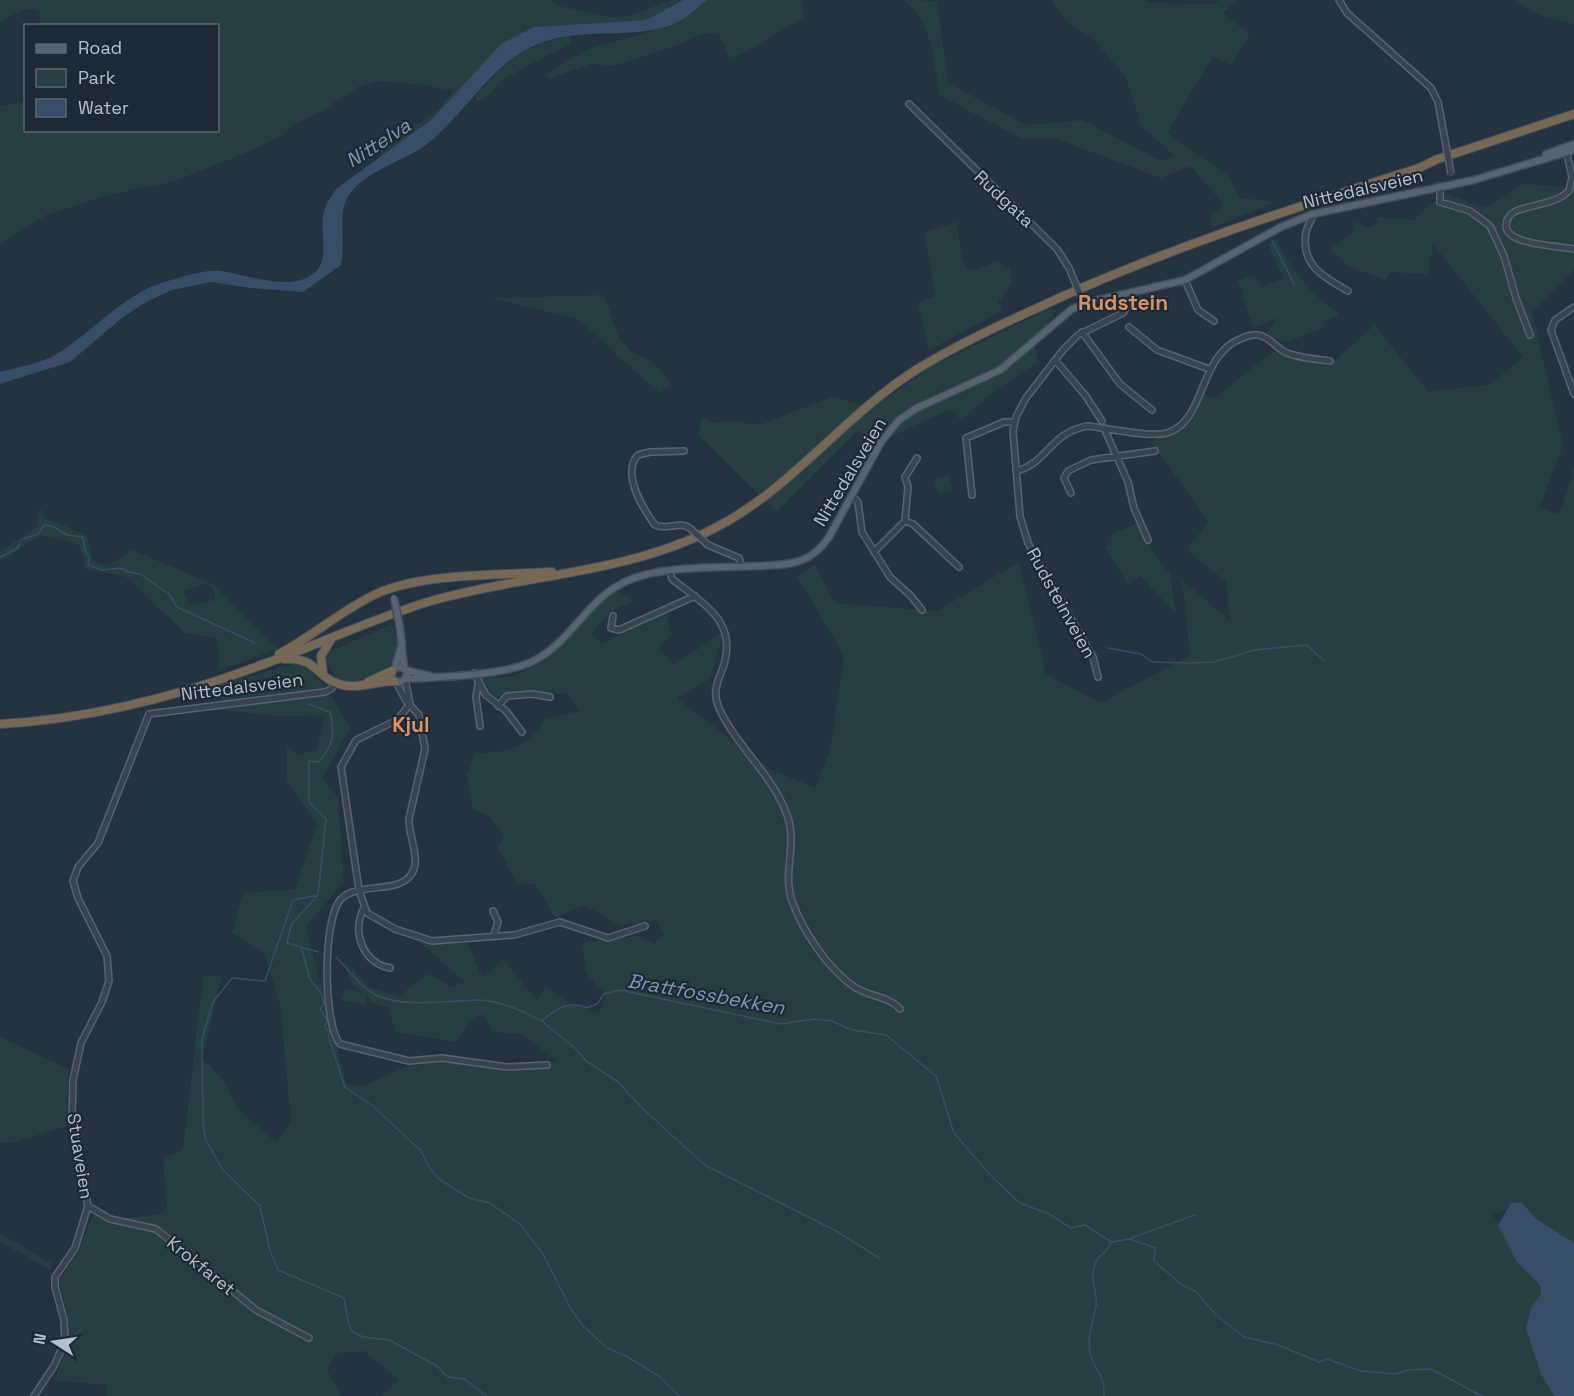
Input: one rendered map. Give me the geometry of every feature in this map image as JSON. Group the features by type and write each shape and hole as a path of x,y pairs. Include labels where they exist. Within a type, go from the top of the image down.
{"highway":[{"path":"530,579 640,553 693,534 725,518 778,482 858,407 901,374 946,347 1021,310 1121,266 1205,234 1574,114"},
{"path":"0,724 57,718 127,705 255,668 428,602 641,557 695,538 722,525 776,489 861,411 904,378 958,346 1045,304 1207,238 1419,168 1438,159"},
{"path":"255,668 309,638 365,600 391,588 439,580 552,572"},
{"path":"324,674 321,656 333,637"},
{"path":"276,660 303,660 335,683 348,686 395,682"},
{"path":"364,684 393,670"}],"main road":[{"name":"Nittedalsveien","path":"395,682 518,667 535,661 549,651 589,607 611,588 641,575 670,571 789,564 811,556 829,537 885,436 904,416 1000,370 1058,318 1082,300 1128,294 1185,280 1281,226 1313,214 1453,184 1567,151 1574,144"},
{"path":"391,588 400,628 405,679"},
{"path":"395,682 393,670 402,643"},
{"name":"Nittedalsveien","path":"393,670 404,669 430,676"}],"street":[{"path":"1339,0 1347,13 1431,88 1438,102 1453,184"},
{"name":"Rudgata","path":"909,104 1057,249 1069,268 1082,300"},
{"path":"1567,151 1573,183 1568,193 1516,212 1506,224 1508,233 1516,240 1574,249"},
{"path":"1440,186 1440,202 1480,216 1493,231 1530,335"},
{"path":"1313,214 1306,231 1305,243 1314,269 1348,291"},
{"path":"1185,280 1198,310 1214,321"},
{"name":"Rudsteinveien","path":"1098,676 1094,657 1028,543 1020,516 1013,438 1015,422 1026,398 1055,360 1082,332 1123,313 1127,308 1128,294"},
{"path":"1574,307 1556,320 1551,330 1574,394"},
{"path":"1130,327 1157,350 1209,369"},
{"path":"1082,332 1120,384 1152,410"},
{"path":"1016,471 1031,465 1065,433 1088,426 1103,424 1158,434 1171,432 1191,410 1209,369 1222,350 1251,335 1264,337 1292,354 1330,361"},
{"path":"1055,360 1085,395 1103,424 1128,482 1134,508 1148,540"},
{"path":"972,495 966,438 1004,422 1015,422"},
{"path":"684,451 650,452 638,455 633,462 634,484 655,525 662,528 682,524 708,545 739,558 742,567"},
{"path":"1071,494 1064,478 1068,471 1091,460 1155,451"},
{"path":"874,552 905,521 908,487 905,477 917,458"},
{"path":"852,496 858,502 862,532 874,552 896,585 911,596 922,610"},
{"path":"905,521 913,524 958,567"},
{"path":"670,571 672,579 716,615 727,636 725,661 715,695 728,725 787,814 792,834 788,881 791,900 815,943 837,972 855,988 900,1009"},
{"path":"613,616 612,628 619,630 695,596"},
{"path":"474,673 478,685 506,711 522,732"},
{"path":"405,679 410,704"},
{"path":"395,682 419,716 425,749 409,819 408,830 415,856 413,872 410,878 398,884 359,890 341,899 332,922 327,996 335,1034 340,1044 409,1061 442,1058 507,1067 547,1065"},
{"name":"Nittedalsveien","path":"149,714 324,692 332,689 335,683"},
{"path":"478,685 476,697 480,726"},
{"path":"498,705 507,696 532,693 549,697"},
{"path":"410,704 397,720 356,740 342,762 342,788 359,890 364,908 375,919 395,929 432,941 514,935 560,922 608,938 645,926"},
{"name":"Stuaveien","path":"34,1396 54,1366 65,1341 65,1329 55,1287 55,1277 75,1248 88,1206 73,1129 71,1096 81,1043 106,992 109,969 100,938 78,898 74,881 78,867 98,843 149,714"},
{"path":"364,908 359,927 362,944 374,962 390,968"},
{"path":"493,911 498,922 494,935"},
{"name":"Krokfaret","path":"88,1206 110,1219 156,1229 256,1311 309,1338"}],"green space":[{"path":"0,0 552,0 558,6 609,17 628,16 672,0 683,0 646,20 534,27 501,44 431,120 383,156 381,152 384,147 438,110 453,91 423,85 377,81 358,87 325,109 293,125 283,135 248,152 175,181 105,196 46,215 0,244 0,106 24,102 24,132 219,132 219,24 41,24 39,10 28,9 18,12 0,24"},
{"path":"707,0 802,0 804,17 742,54 730,58 718,33 702,34 678,45 627,62 610,66 593,63 550,79 545,75 588,49 676,24"},
{"path":"904,0 937,1 948,83 1027,125 1083,120 1160,161 1175,156 1141,126 1126,77 1093,39 1065,20 1051,0 1145,0 1152,3 1214,4 1219,0 1238,0 1223,13 1250,34 1231,65 1213,57 1167,133 1228,175 1240,198 1277,202 1213,227 1210,215 1221,208 1223,203 1190,166 1161,178 1057,139 1023,139 939,95 933,56 926,31 914,10"},
{"path":"1515,0 1574,0 1574,24 1539,15"},
{"path":"569,36 571,40 569,45 510,76 484,98 477,101 475,97 486,84 516,57 539,45"},
{"path":"1523,184 1574,187 1574,270 1532,312 1563,445 1540,507 1559,515 1574,468 1574,1243 1535,1218 1524,1204 1493,1214 1517,1262 1540,1285 1541,1294 1526,1329 1541,1374 1554,1396 381,1396 399,1380 364,1351 337,1353 327,1370 341,1396 107,1396 106,1385 54,1381 68,1346 68,1315 59,1280 79,1251 94,1212 120,1219 160,1214 167,1206 163,1158 183,1150 203,976 222,976 202,1058 224,1081 236,1107 277,1143 291,1121 280,1005 264,952 232,933 243,893 295,889 317,823 287,782 287,746 298,755 317,749 324,717 276,716 222,710 220,684 293,664 303,667 320,680 327,689 350,728 322,779 338,797 344,882 306,926 346,1083 363,1086 410,1065 443,1060 507,1067 558,1062 521,1034 493,1032 483,1014 468,1023 456,1042 395,1032 389,1008 370,1002 368,994 365,1005 342,1000 345,989 365,993 353,986 343,964 353,968 368,987 399,996 429,974 452,987 465,982 419,942 441,944 468,942 482,978 503,959 537,1000 546,987 573,1005 599,1013 606,995 585,972 583,942 639,936 654,944 665,934 655,920 621,926 584,905 555,918 535,884 518,885 497,847 505,835 487,815 473,809 467,775 475,753 497,752 516,747 531,737 545,719 579,711 568,693 496,697 481,679 514,675 547,658 592,612 617,591 635,601 610,611 591,634 602,644 666,611 672,634 658,647 674,665 724,631 710,679 677,698 766,767 815,788 830,750 844,656 797,576 815,565 835,603 937,611 1019,562 1046,674 1101,703 1190,655 1182,580 1230,621 1226,581 1193,557 1187,548 1209,522 1151,442 1182,424 1204,395 1213,399 1274,351 1329,366 1374,325 1429,392 1491,384 1523,357 1433,244 1428,274 1392,272 1385,280 1348,266 1330,249 1352,233 1354,222 1369,228 1377,224 1377,217 1415,220 1445,193 1485,208","holes":["278,674 282,689 256,694 249,687"]},
{"path":"957,222 962,260 968,268 977,270 998,260 1010,270 1012,283 998,303 1002,311 929,350 918,302 935,296 924,232"},
{"path":"1276,240 1303,282 1340,315 1323,322 1326,327 1283,343 1267,333 1278,318 1253,328 1238,280 1255,275 1262,287 1283,278 1268,244"},
{"path":"604,295 619,338 631,351 653,362 672,384 659,393 578,319 490,298"},
{"path":"1049,309 1056,310 1035,348 1038,362 989,396 961,420 950,409 875,444 858,430 777,512 698,435 702,417 715,423 728,420 762,424 832,397 873,407 938,363"},
{"path":"949,475 953,490 938,494 934,479"},
{"path":"39,509 44,512 44,518 87,536 93,561 109,564 132,550 213,584 278,649 219,670 217,638 185,633 125,576 85,569 79,545 41,535 0,562 0,552 36,527","holes":["208,583 214,590 215,600 191,604 182,592"]},
{"path":"1138,523 1161,564 1170,573 1176,614 1140,576 1129,586 1105,547 1113,541 1110,535"},
{"path":"392,624 397,644 395,657 390,665 375,676 366,679 338,680 326,661 329,652"},
{"path":"0,1037 69,1069 67,1100 69,1125 12,1143 0,1142"},
{"path":"0,1233 51,1263 51,1270 0,1242"}],"water":[{"name":"Nittelva","path":"683,0 707,0 678,22 659,29 560,38 544,42 510,60 426,145 368,177 349,195 342,219 341,265 303,292 211,282 172,290 146,302 122,318 70,362 0,384 0,372 36,363 57,354 127,301 158,284 192,274 215,271 278,282 300,280 310,276 321,264 324,250 322,225 324,213 336,189 431,120 501,44 534,27 646,20"},
{"path":"1522,1202 1535,1218 1574,1243 1574,1396 1554,1396 1541,1374 1526,1329 1531,1308 1541,1294 1540,1285 1517,1262 1498,1225 1511,1203"}],"waterway":[{"path":"1272,240 1295,286"},
{"name":"Brattfossbekken","path":"0,557 18,548 21,540 38,534 44,525 52,526 67,535 83,537 85,551 89,557 88,565 102,570 121,568 140,574 169,594 177,607 255,643"},
{"path":"1108,648 1141,654 1152,662 1192,663 1214,662 1254,650 1307,645 1324,661"},
{"name":"Brattfossbekken","path":"308,704 330,712 332,720 333,733 328,750 319,762 309,761 309,802 326,819 318,895 291,925 287,943 318,952"},
{"path":"318,895 293,900 265,981 232,978 213,1002 202,1039 203,1123 206,1140 222,1169 260,1206 270,1251 278,1270 344,1298 348,1322 353,1332 363,1337 389,1340 437,1366 448,1377 464,1379 487,1396"},
{"path":"301,947 310,979 321,993 324,1004 320,1009 327,1020 325,1028 330,1032 328,1035 345,1087 373,1106 421,1151 429,1167 439,1179 469,1198 490,1203 520,1224 543,1254 571,1309 583,1326 607,1348 626,1356 659,1376 679,1396"},
{"name":"Brattfossbekken","path":"336,957 360,983 376,995 412,1003 486,1000 511,1007 542,1021 563,1007 575,1005 587,1008 597,1004 604,994 620,990 781,1024 814,1019 832,1021 852,1030 886,1035 936,1076 954,1133 991,1176 1020,1203 1049,1214 1071,1228 1085,1225 1111,1242 1130,1239 1155,1248 1154,1261 1182,1285 1195,1291 1216,1315 1244,1337 1278,1345 1319,1362 1327,1359 1361,1371 1396,1374 1408,1370 1431,1369 1482,1396"},
{"path":"542,1021 576,1049 586,1061 618,1082 644,1110 705,1165 838,1232 879,1258"},
{"path":"1131,1238 1195,1215"},
{"path":"1104,1396 1103,1381 1092,1359 1089,1341 1096,1306 1093,1270 1096,1261 1111,1242"},
{"path":"73,1336 82,1329"},
{"path":"62,1357 69,1340"}],"district":[{"name":"Rudstein","path":"1123,303"},
{"name":"Kjul","path":"411,725"}]}
